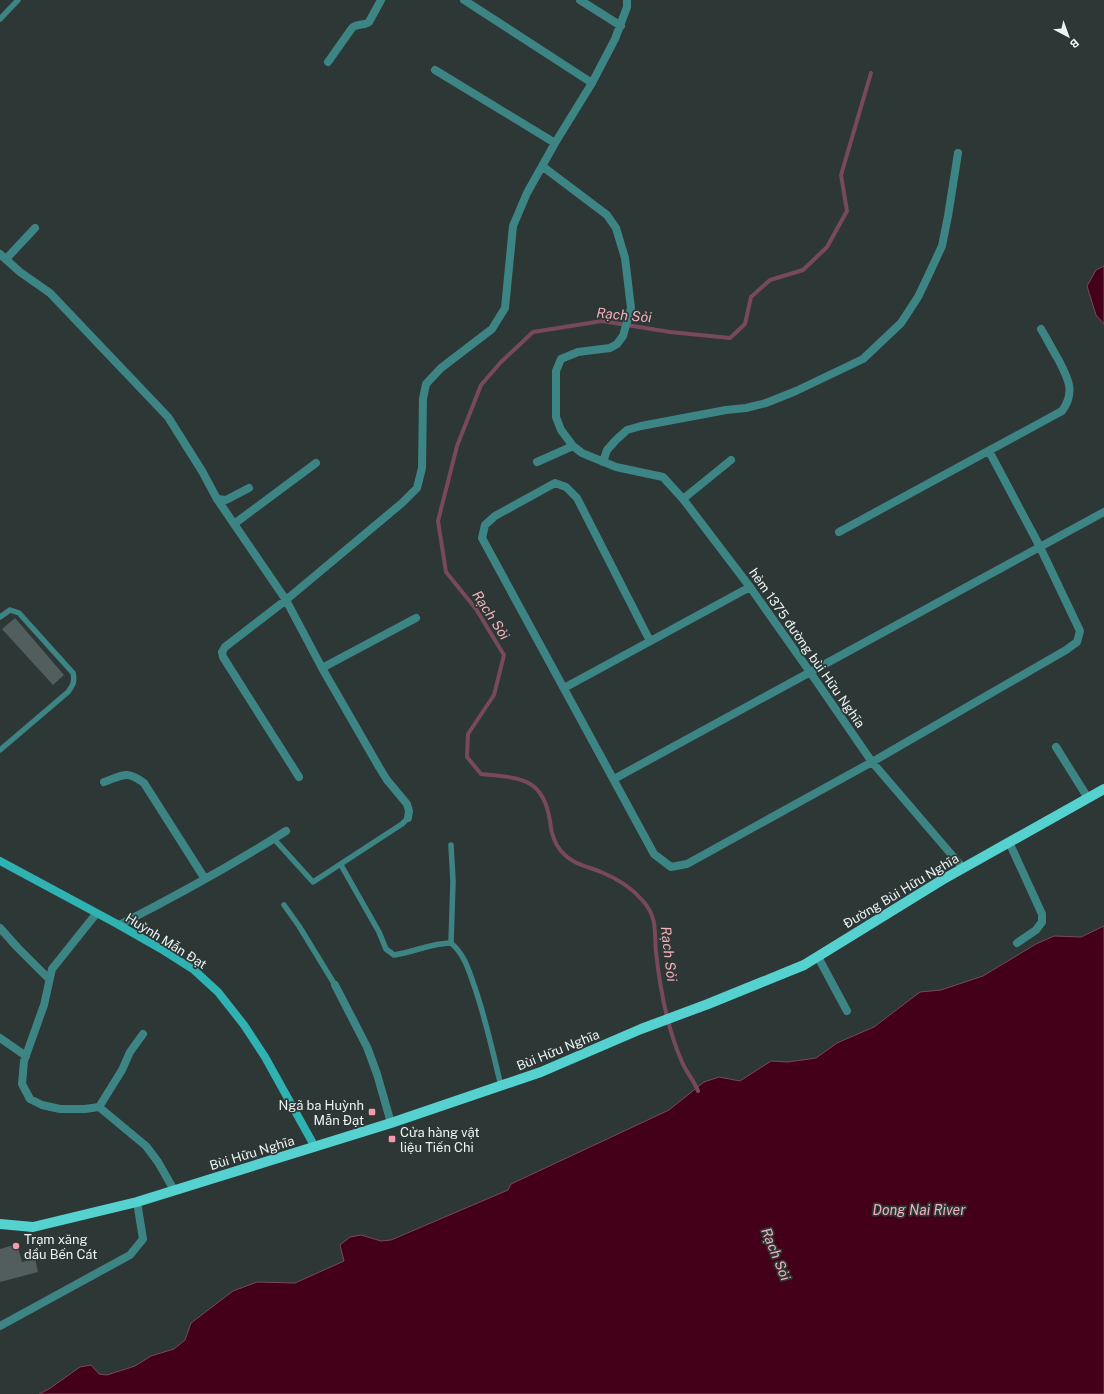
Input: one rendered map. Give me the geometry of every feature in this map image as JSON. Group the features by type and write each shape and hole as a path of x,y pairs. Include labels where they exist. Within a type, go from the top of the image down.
{"main road":[{"name":"Đường Bùi Hữu Nghĩa","path":"708,1004 804,965 963,868 1104,790"},
{"name":"Huỳnh Mẫn Đạt","path":"0,861 96,914 119,925 194,970 218,992 244,1025 265,1057 315,1147"},
{"name":"Bùi Hữu Nghĩa","path":"0,1224 33,1227 136,1202 315,1147 541,1072 641,1029 708,1004"}],"street":[{"path":"328,62 354,26 367,24 369,22 381,0"},
{"path":"464,0 592,83"},
{"path":"580,0 621,26"},
{"path":"299,777 223,657 222,652 225,647 286,600 402,503 417,488 422,468 422,399 426,384 441,368 492,329 505,308 513,226 527,193 555,143 592,83 621,26 627,6 627,0"},
{"path":"435,70 555,143"},
{"path":"603,462 607,450 627,430 641,426 726,410 746,408 766,403 796,391 863,359 901,323 918,298 942,246 950,209 958,153"},
{"path":"537,462 573,446 561,430 556,417 556,371 561,359 578,352 610,348 617,344 623,336 631,308 625,258 616,228 607,215 542,166"},
{"path":"35,228 3,257 20,272 50,293 168,417 202,471 217,499 286,600 322,668 379,767 387,780 407,804 409,811 408,818"},
{"path":"839,532 1062,411 1067,404 1070,393 1069,383 1041,329"},
{"name":"hẻm 1375 đường bùi Hữu Nghĩa","path":"573,446 582,453 616,467 663,477 683,499 750,587 872,762 963,868"},
{"path":"650,641 577,498 566,487 555,483 494,516 485,525 482,538 654,854 671,867 687,864 872,762 1066,650 1077,642 1080,631 1040,547 989,451"},
{"path":"683,499 731,460"},
{"path":"234,524 316,463"},
{"path":"217,499 226,500 249,488"},
{"path":"614,779 1104,512"},
{"path":"564,688 750,587"},
{"path":"322,668 416,618"},
{"path":"1056,747 1088,798"},
{"path":"104,782 124,775 134,776 144,783 205,879"},
{"path":"119,925 205,879 286,831"},
{"path":"1009,842 1042,914 1042,922 1036,930 1017,943"},
{"path":"96,914 52,969 44,1005 24,1061 22,1084 30,1099 42,1105 60,1109 85,1109 99,1107 146,1146 158,1162 174,1190"},
{"path":"0,928 16,947 49,979"},
{"path":"818,957 847,1011"},
{"path":"335,985 367,1047 377,1074 391,1123"},
{"path":"99,1107 122,1070 130,1052 143,1034"},
{"path":"0,1038 26,1056"},
{"path":"0,1326 130,1255 143,1239 136,1202"}],"lane":[{"path":"0,19 18,0"},
{"path":"0,617 10,610 19,613 73,673 75,679 68,692 0,750"},
{"path":"274,839 313,882 402,824 408,818"},
{"path":"451,845 453,881 451,943"},
{"path":"340,865 379,932 386,949 394,955 441,943 451,943 457,948 465,960 484,1016 501,1086"},
{"path":"284,905 299,926 335,985"}],"water":[{"path":"1104,266 1104,324 1096,315 1087,286 1096,270"},
{"name":"Dong Nai River","path":"1104,926 1104,1394 39,1394 49,1389 80,1367 91,1365 99,1374 107,1375 135,1366 151,1356 174,1349 185,1340 191,1323 233,1291 257,1282 295,1283 344,1261 340,1245 350,1237 361,1235 381,1241 391,1240 508,1190 511,1184 669,1110 704,1082 719,1077 740,1081 771,1061 788,1062 816,1058 837,1043 874,1027 920,992 941,990 983,976 1036,944 1054,936 1081,937"}],"building":[{"path":"15,618 64,675 53,685 2,629"},
{"path":"17,1244 22,1262 35,1258 38,1272 0,1282 0,1249"}],"waterway":[{"name":"Rạch Sỏi","path":"698,1091 682,1062 668,1022 660,980 653,919 648,907 639,896 618,880 607,874 575,862 561,851 553,837 547,806 535,787 527,782 517,779 481,774 467,757 468,734 494,695 504,655 476,609 446,572 438,521 457,446 481,385 501,362 533,332 602,321 670,332 730,338 745,324 751,297 770,280 803,270 827,247 847,211 841,175 871,73"}],"place":[{"name":"Ngã ba Huỳnh Mẫn Đạt","path":"372,1112"},
{"name":"Cửa hàng vật liệu Tiến Chi","path":"392,1139"},
{"name":"Trạm xăng dầu Bến Cát","path":"16,1246"}]}
